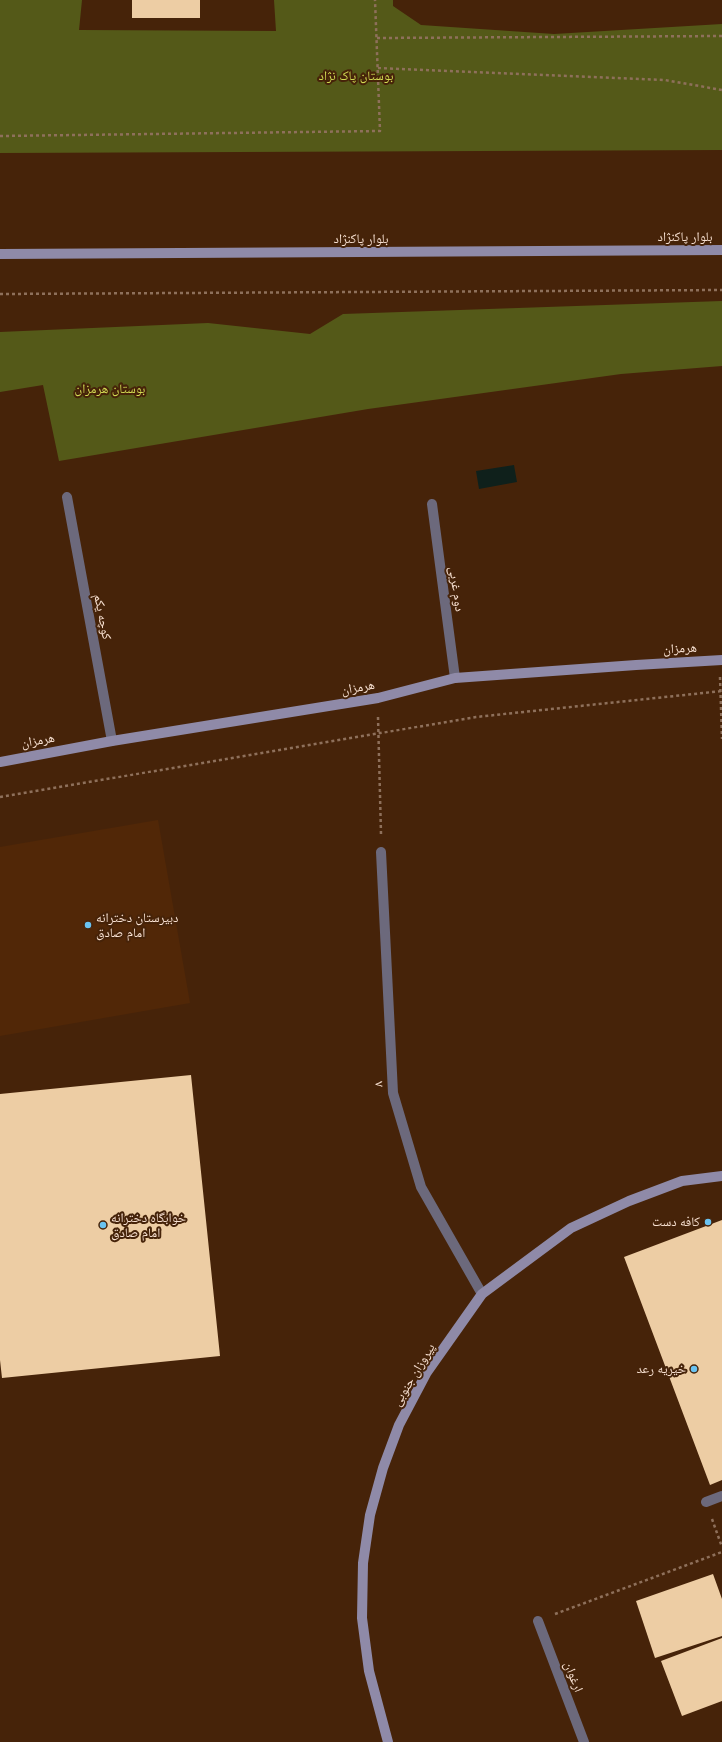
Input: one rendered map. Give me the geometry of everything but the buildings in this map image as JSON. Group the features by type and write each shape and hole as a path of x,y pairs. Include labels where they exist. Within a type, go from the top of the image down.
{"street":[{"name":"بلوار پاکنژاد","path":"0,254 722,250"},
{"name":"کوچه یکم","path":"67,497 112,741"},
{"name":"دوم غربی","path":"432,504 455,678"},
{"name":"هرمزان","path":"0,762 112,741 378,698 455,678 636,665 721,661"},
{"name":"۸","path":"381,852 393,1093 421,1187 482,1294"},
{"name":"پیروزان جنوبی","path":"388,1742 369,1671 362,1618 363,1563 370,1515 383,1468 399,1425 427,1372 482,1294 571,1228 629,1201 682,1181 722,1176"},
{"path":"706,1502 722,1496"},
{"name":"ارغوان","path":"538,1621 584,1742"}],"path":[{"path":"0,136 380,130 375,0"},
{"path":"377,38 722,36"},
{"path":"378,68 665,80 722,90"},
{"path":"0,294 722,290"},
{"path":"721,661 722,739"},
{"path":"0,797 476,717 722,691"},
{"path":"378,698 381,852"},
{"path":"706,1502 722,1546"},
{"path":"538,1621 722,1552"}],"shaded area":[{"name":"دبیرستان دخترانه امام صادق","path":"158,820 190,1003 0,1036 0,847"}],"green space":[{"name":"بوستان پاک نژاد","path":"0,0 82,0 79,30 276,31 274,0 393,0 393,6 421,25 554,34 722,24 722,150 0,153"},
{"name":"بوستان هرمزان","path":"722,301 722,366 621,374 368,409 59,461 43,385 0,392 0,332 208,323 310,334 343,314"}],"water":[{"path":"514,465 517,482 479,489 476,471"}],"place":[{"name":"دبیرستان دخترانه امام صادق","path":"88,925"},
{"name":"کافه دست","path":"708,1222"},
{"name":"خوابگاه دخترانه امام صادق","path":"103,1225"},
{"name":"خیریه رعد","path":"694,1369"}]}
